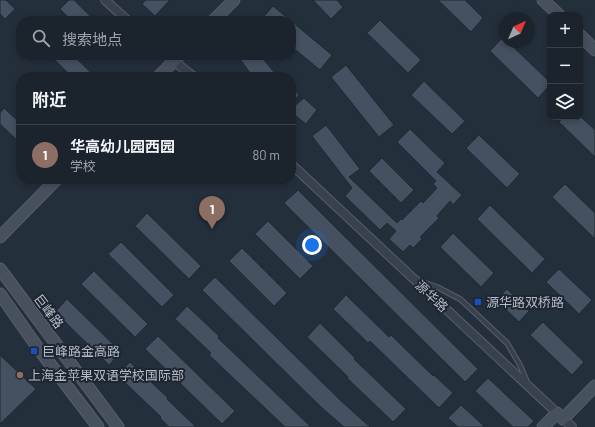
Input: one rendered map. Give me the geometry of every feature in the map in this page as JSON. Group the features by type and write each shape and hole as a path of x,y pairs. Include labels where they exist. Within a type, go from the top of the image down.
{"main road":[{"path":"219,16 234,0"},
{"path":"543,0 556,12"},
{"path":"583,39 595,50"},
{"path":"162,72 171,60"},
{"path":"0,237 52,184"},
{"name":"巨峰路","path":"0,268 118,427"},
{"path":"0,294 38,348 98,427"},
{"path":"543,427 560,416 595,386"}],"street":[{"path":"105,0 123,16"},
{"path":"176,60 189,72"},
{"name":"源华路","path":"296,169 572,427"}],"lane":[{"path":"413,278 437,287 460,299 471,309 507,343 520,365 530,388"}],"building":[{"path":"0,0 6,0 15,9 5,19 0,14"},
{"path":"69,0 74,0 90,16 67,16 60,9"},
{"path":"146,0 170,0 155,16 142,4"},
{"path":"313,0 337,0 343,7 331,19"},
{"path":"438,0 465,0 483,18 471,32"},
{"path":"273,6 285,16 264,16"},
{"path":"380,20 421,60 408,73 367,33"},
{"path":"296,25 332,55 320,70 296,50"},
{"path":"499,41 499,48 514,48 547,79 547,88 538,98 490,51"},
{"path":"55,60 78,60 90,72 67,72"},
{"path":"241,60 264,60 274,72 249,72"},
{"path":"346,65 394,125 379,137 331,77"},
{"path":"424,81 465,121 452,134 411,95"},
{"path":"296,92 299,95 296,99"},
{"path":"304,98 317,110 306,124 296,116 296,105"},
{"path":"4,108 16,119 16,139 0,124 0,113"},
{"path":"583,119 595,130 595,157 559,122 561,120"},
{"path":"326,125 360,169 349,177 397,223 421,201 423,203 437,188 433,184 436,181 397,142 410,129 445,163 437,172 462,195 453,205 450,201 437,216 439,218 420,237 422,239 413,248 410,245 403,252 389,239 396,231 387,223 380,230 345,196 352,188 312,136"},
{"path":"479,135 520,174 507,188 466,148"},
{"path":"382,158 414,190 401,203 369,171"},
{"path":"565,184 595,213 595,239 552,197"},
{"path":"298,190 478,369 465,382 284,203"},
{"path":"490,205 545,259 532,273 477,219"},
{"path":"147,213 201,266 189,279 135,226"},
{"path":"268,221 313,266 300,279 255,234"},
{"path":"453,233 494,273 481,287 440,247"},
{"path":"121,242 174,295 162,307 108,254"},
{"path":"242,248 287,293 274,306 229,261"},
{"path":"559,269 592,300 579,314 546,282"},
{"path":"94,271 148,324 135,337 81,284"},
{"path":"215,277 340,400 370,427 344,427 322,408 202,290"},
{"path":"507,289 529,311 519,322 496,300"},
{"path":"346,295 389,337 391,335 433,376 434,375 453,393 439,408 370,341 368,343 333,309"},
{"path":"67,299 121,352 109,365 55,312"},
{"path":"187,306 219,336 218,338 311,427 285,427 209,355 211,353 175,319"},
{"path":"543,322 584,362 572,375 530,335"},
{"path":"320,323 355,358 354,359 406,409 393,422 307,337"},
{"path":"158,336 235,411 222,424 145,349"},
{"path":"0,355 36,389 0,424"},
{"path":"130,362 196,427 169,427 160,418 161,417 117,375"},
{"path":"488,378 534,421 528,427 513,427 475,391"},
{"path":"461,405 485,427 458,427 448,418"}],"place":[{"name":"华高幼儿园西园","path":"212,229"},
{"name":"源华路双桥路","path":"478,302"},
{"name":"巨峰路金高路","path":"34,351"},
{"name":"上海金苹果双语学校国际部","path":"20,375"}]}
